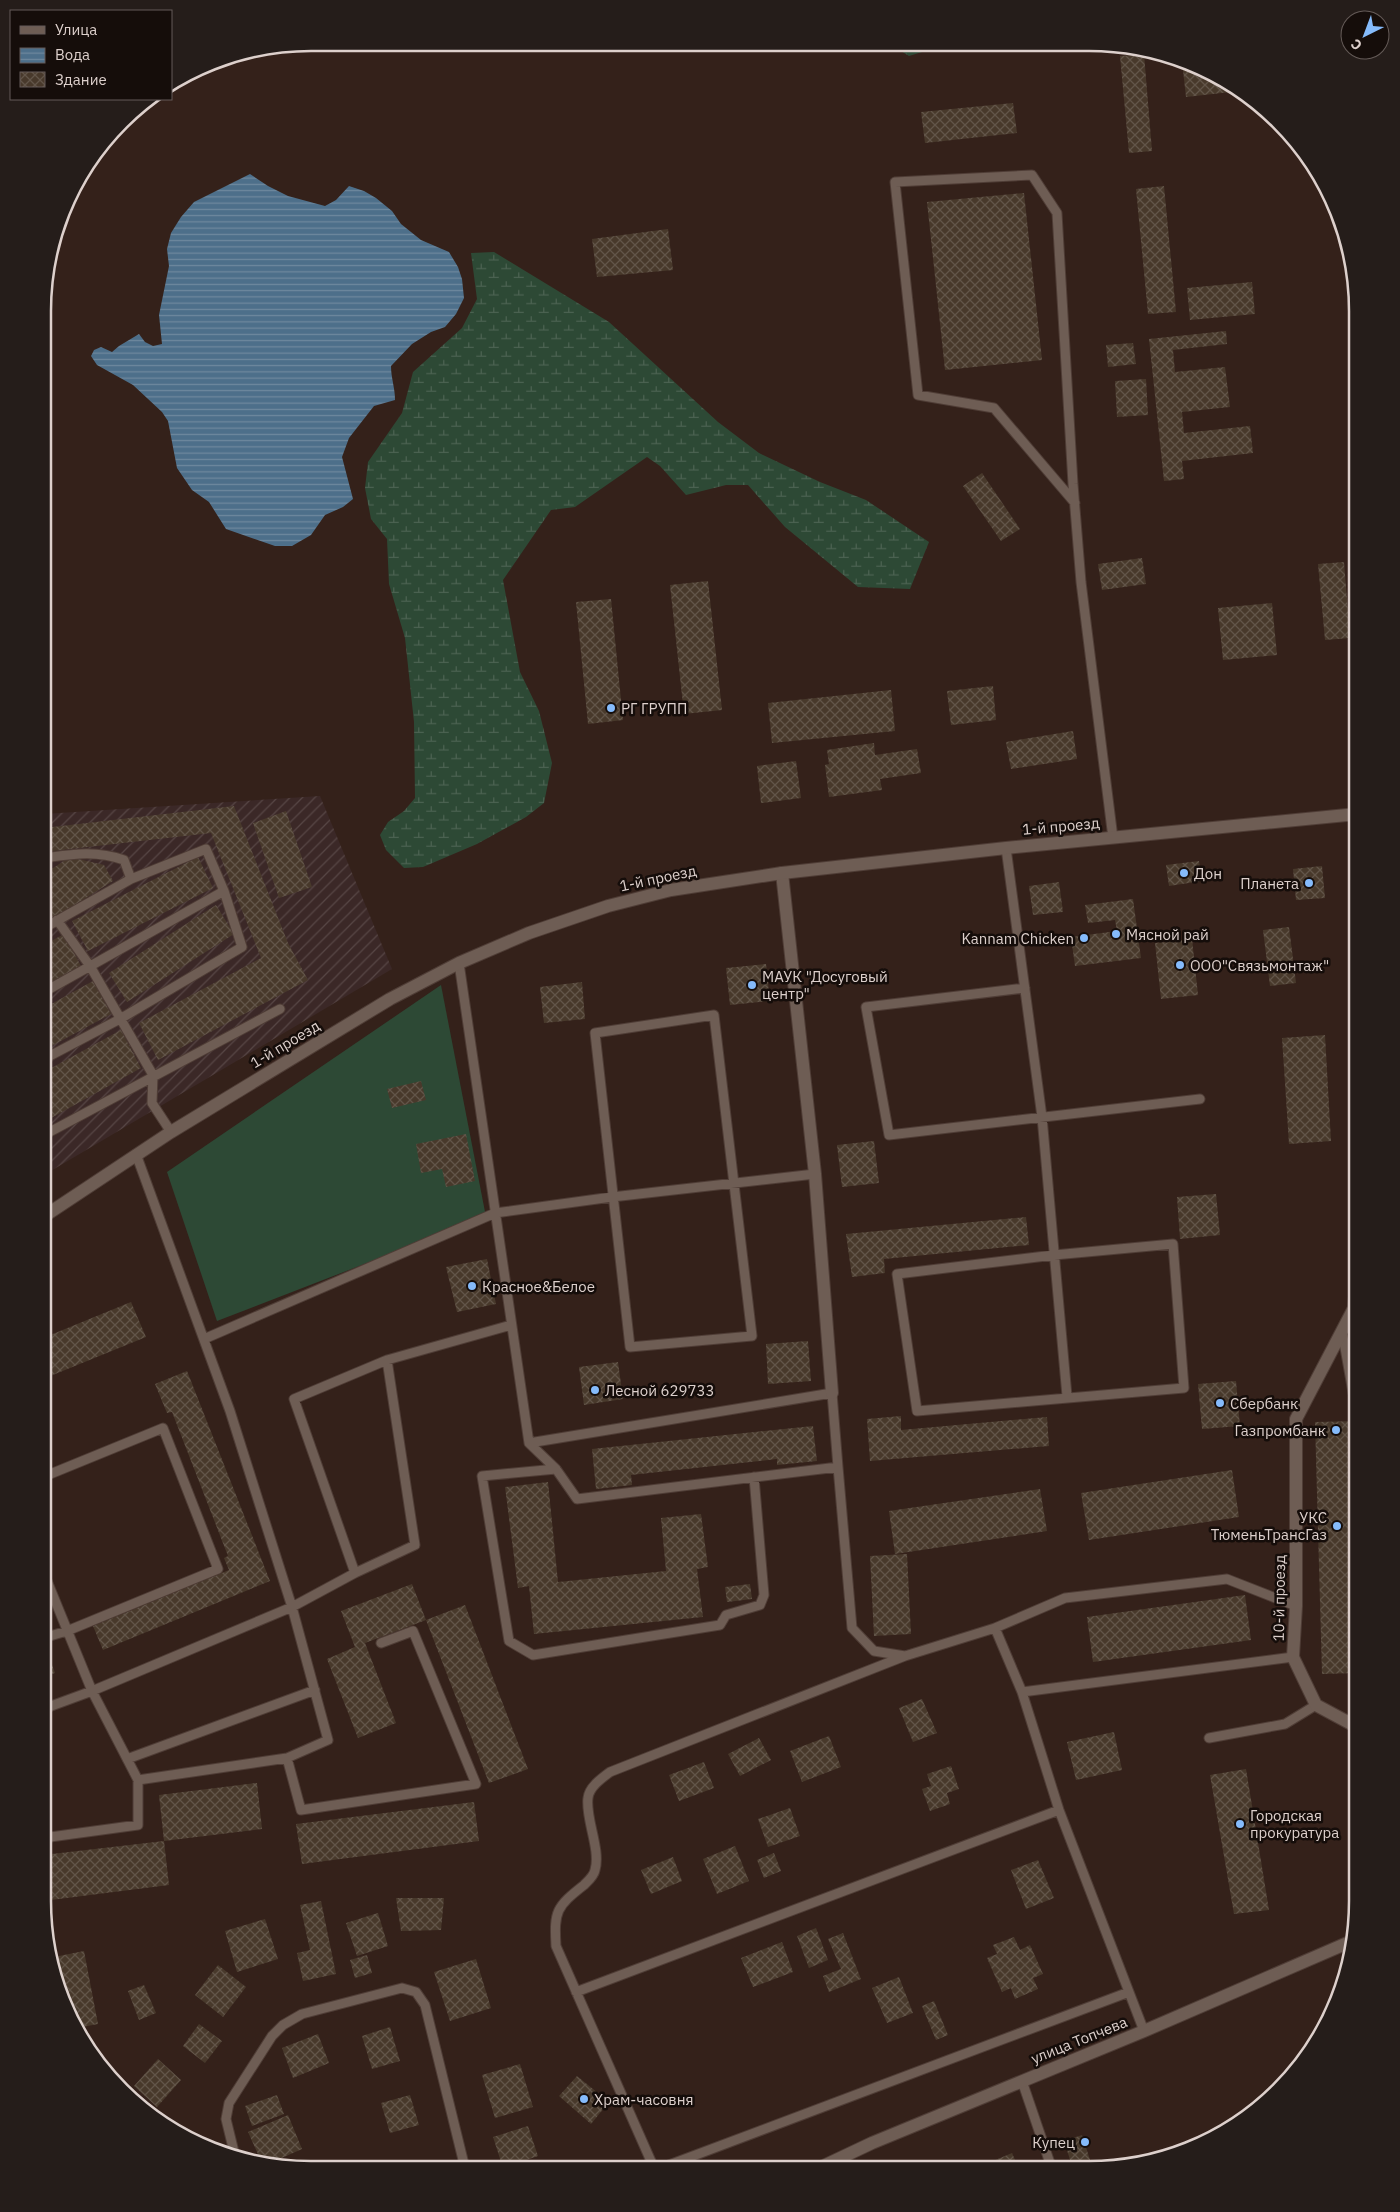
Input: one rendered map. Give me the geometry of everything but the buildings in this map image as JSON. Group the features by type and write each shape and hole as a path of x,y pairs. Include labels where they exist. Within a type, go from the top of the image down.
{"street":[{"name":"1-й проезд","path":"51,1212 136,1154 390,999 459,963 529,933 608,906 671,890 782,872 1349,815"},
{"path":"782,872 815,1174 832,1393"},
{"name":"10-й проезд","path":"1316,1705 1293,1657 1296,1606 1296,1418 1349,1318"},
{"path":"1316,1705 1349,1723"},
{"name":"улица Топчева","path":"834,2161 872,2143 1345,1945"}],"lane":[{"path":"1074,503 994,408 918,395 895,182 1032,175 1057,213 1074,503 1113,838"},
{"path":"1006,848 1042,1117 1067,1396"},
{"path":"51,924 131,879 206,849 224,891 242,947 120,1019 51,1055"},
{"path":"51,857 78,854 106,854 124,860 131,879"},
{"path":"51,988 224,891"},
{"path":"57,920 90,966 152,1075 152,1104 172,1132"},
{"path":"459,963 529,1443 556,1469 577,1499 838,1466"},
{"path":"1025,988 866,1007 889,1135 1200,1099"},
{"path":"51,1131 152,1075 280,1009"},
{"path":"714,1015 752,1336 630,1347 612,1196 595,1033 714,1015"},
{"path":"136,1154 230,1411 292,1607 328,1740 287,1758 138,1780"},
{"path":"204,1339 496,1213 612,1196 815,1174"},
{"path":"1172,1244 1184,1388 1067,1396 917,1411 898,1274 1054,1255 1172,1244"},
{"path":"355,1573 294,1399 387,1360 511,1325"},
{"path":"1342,1331 1349,1370"},
{"path":"51,1706 92,1691 292,1607 355,1573 415,1545 387,1360"},
{"path":"529,1443 832,1393 852,1628 874,1651 905,1656"},
{"path":"51,1474 162,1428 218,1569 67,1631 51,1636"},
{"path":"556,1469 482,1476 509,1641 533,1655 720,1625 726,1615 760,1605 764,1595 754,1477"},
{"path":"651,2161 556,1946 554,1921 562,1902 588,1882 595,1871 596,1858 588,1797 596,1783 610,1772 905,1656 995,1628 1066,1598 1227,1579 1296,1606"},
{"path":"51,1591 92,1691 138,1780 138,1825 51,1837"},
{"path":"995,1628 1022,1692 1059,1810 1144,2030"},
{"path":"287,1758 301,1810 476,1784 413,1631 381,1643"},
{"path":"1022,1692 1293,1657"},
{"path":"127,1759 315,1690"},
{"path":"1209,1738 1286,1724 1316,1705"},
{"path":"576,1992 1059,1810"},
{"path":"233,2149 226,2119 229,2103 272,2036 283,2025 302,2014 402,1988 416,1992 426,2005 463,2161"},
{"path":"680,2161 1129,1992"},
{"path":"1022,2081 1049,2161"}],"shaded area":[{"path":"320,796 392,969 51,1171 51,814"}],"green space":[{"path":"901,51 925,51 909,56"},
{"path":"494,252 609,322 718,422 759,453 820,482 866,500 929,542 910,589 858,587 785,527 748,485 726,485 686,495 660,466 647,457 575,507 551,510 503,580 520,672 539,711 552,763 544,803 526,817 477,844 423,867 404,868 386,850 380,835 388,822 404,811 415,798 414,722 405,638 389,584 387,539 371,519 365,488 368,462 402,413 413,372 462,328 477,299 471,253"},
{"path":"441,985 486,1217 217,1321 167,1172"}],"water":[{"path":"250,174 288,196 325,206 336,200 349,186 364,191 392,211 401,224 421,240 449,252 458,267 462,279 464,298 456,314 445,327 431,332 412,344 391,366 395,400 374,406 349,438 342,457 353,499 343,507 325,515 311,535 292,546 275,546 226,529 209,502 192,490 177,468 168,421 162,412 133,385 97,365 91,356 94,350 101,347 112,352 139,334 145,342 153,346 162,344 159,315 169,266 167,249 171,233 181,217 194,202"}],"place":[{"name":"РГ ГРУПП","path":"611,708"},
{"name":"Дон","path":"1184,873"},
{"name":"Планета","path":"1309,883"},
{"name":"Мясной рай","path":"1116,934"},
{"name":"Kannam Chicken","path":"1084,938"},
{"name":"ООО\"Связьмонтаж\"","path":"1180,965"},
{"name":"МАУК \"Досуговый центр\"","path":"752,985"},
{"name":"Красное&Белое","path":"472,1286"},
{"name":"Лесной 629733","path":"595,1390"},
{"name":"Сбербанк","path":"1220,1403"},
{"name":"Газпромбанк","path":"1336,1430"},
{"name":"УКС ТюменьТрансГаз","path":"1337,1526"},
{"name":"Городская прокуратура","path":"1240,1824"},
{"name":"Храм-часовня","path":"584,2099"},
{"name":"Купец","path":"1085,2142"}]}
